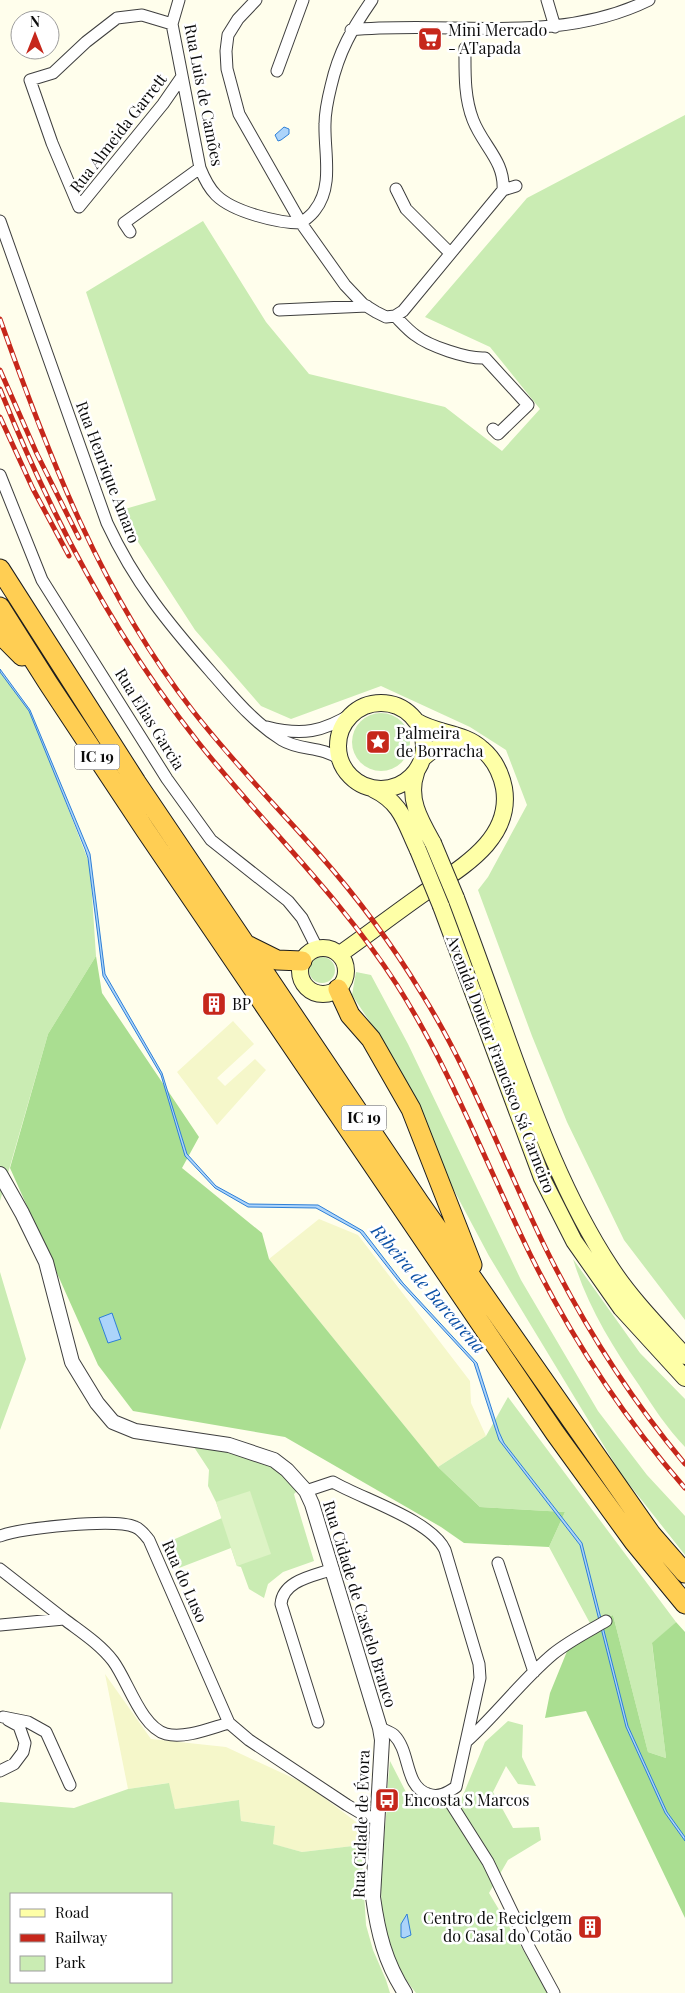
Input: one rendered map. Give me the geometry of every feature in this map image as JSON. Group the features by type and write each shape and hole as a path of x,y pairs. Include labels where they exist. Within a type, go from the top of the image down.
{"highway":[{"name":"IC 19","path":"0,569 120,758 419,1202 651,1534 685,1573"},
{"name":"IC 19","path":"0,606 48,683 157,847 555,1433 634,1542 685,1604"},
{"path":"0,634 48,683"},
{"path":"247,944 277,960 302,961"},
{"path":"338,988 350,1015 371,1039 411,1109 482,1292"}],"main road":[{"path":"386,703 398,706 408,712 416,721 424,739 423,758 416,773 407,781 397,787 385,790 373,789 362,786 344,770 339,759 337,742 342,726 353,713 369,705 386,703"},
{"path":"340,954 426,892 456,873 480,852 496,830 504,805 504,792 502,779 497,767 489,756 473,742 425,726 416,721"},
{"path":"423,758 440,746 462,745 473,742"},
{"name":"Avenida Doutor Francisco Sá Carneiro","path":"416,773 412,790 414,803 456,898 558,1172 578,1213 612,1270 648,1315 685,1356"},
{"name":"Avenida Doutor Francisco Sá Carneiro","path":"373,789 387,796 395,803 418,850 441,906 542,1178 574,1242 621,1308 685,1378"},
{"path":"317,948 329,948 340,954 346,968 343,983 338,988 324,994 316,993 309,989 300,976 302,961 305,955 317,948"}],"street":[{"name":"Rua Luis de Camões","path":"179,0 172,24 200,168 206,184 217,197 237,208 283,223 301,223"},
{"path":"256,0 238,19 228,36 226,51 227,69 239,114 301,223 345,285 367,306 386,317 395,316 403,311 413,302 450,253 503,190 516,186"},
{"path":"277,71 303,0"},
{"path":"301,223 315,211 324,196 327,177 325,123 339,54 372,0"},
{"path":"547,0 555,27"},
{"path":"352,30 412,27 511,29 555,27 585,22 649,0"},
{"name":"Rua Almeida Garrett","path":"172,24 142,15 117,18 86,42 53,73 30,80 52,143 79,208 163,104 181,78"},
{"path":"465,48 466,94 473,120 504,176 503,190"},
{"path":"130,232 124,223 200,168"},
{"path":"396,189 406,209 450,253"},
{"name":"Rua Henrique Amaro","path":"0,221 107,523 121,554 159,612 247,714 284,741 324,751 339,759"},
{"path":"279,310 367,306"},
{"path":"395,316 413,334 423,340 465,356 485,358 528,405 498,434 493,430"},
{"name":"Rua Elias Garcia","path":"0,475 42,580 167,779 212,840 288,901 302,918 317,948"},
{"name":"Rua Henrique Amaro","path":"261,725 282,731 304,733 320,729 353,713"},
{"path":"0,1174 46,1262 72,1362 97,1403 113,1422 135,1431 229,1445 274,1460 287,1470 306,1491 333,1482 398,1514 432,1533 441,1542 479,1664 480,1678 456,1786 447,1798 470,1831 488,1862 529,1947 554,1993"},
{"name":"Rua Cidade de Castelo Branco","path":"306,1491 333,1569 381,1734 394,1734 406,1756 414,1784 418,1791 447,1798"},
{"name":"Rua do Luso","path":"0,1536 31,1528 109,1523 136,1527 143,1532 149,1540 230,1723"},
{"path":"498,1563 534,1672"},
{"path":"0,1569 99,1645 113,1661 143,1714 153,1726 165,1734 181,1735 230,1723 248,1740 339,1800 364,1815 377,1819"},
{"path":"318,1722 281,1604 281,1595 286,1588 294,1583 333,1569"},
{"path":"0,1625 64,1619"},
{"path":"466,1742 488,1722 555,1652 606,1620"},
{"path":"0,1771 14,1764 23,1752 25,1743 19,1726 2,1717"},
{"path":"2,1717 28,1722 46,1732 70,1785"},
{"name":"Rua Cidade de Évora","path":"381,1734 374,1897 376,1922 385,1955 394,1976 405,1993"}],"green space":[{"path":"685,115 685,1320 624,1240 567,1122 532,1036 478,890 488,877 527,805 506,750 470,727 381,686 291,719 261,706 195,630 118,511 156,500 86,292 203,221 266,322 309,374 445,407 502,451 540,409 490,347 425,317 527,198"},
{"path":"0,670 30,710 90,865 96,956 48,1034 0,1201"},
{"path":"381,713 392,715 405,726 410,742 408,753 397,766 381,771 370,769 357,758 352,742 354,731 365,718"},
{"path":"96,956 102,993 199,1137 182,1168 262,1233 269,1259 438,1467 480,1507 565,1512 549,1547 464,1543 441,1527 285,1437 133,1411 98,1365 10,1168 48,1034"},
{"path":"322,957 332,960 335,970 332,980 322,983 312,980 309,970 312,960"},
{"path":"356,972 371,975 408,1044 521,1280 598,1411 647,1475 685,1516 685,1555 621,1474 489,1256 448,1179 378,1034 352,995"},
{"path":"233,1021 254,1044 217,1078 225,1086 255,1059 266,1070 217,1125 177,1072"},
{"path":"319,1219 358,1235 470,1381 471,1403 486,1436 438,1467 269,1259"},
{"path":"573,1259 640,1353 685,1399 685,1447 655,1409 610,1340 585,1293"},
{"path":"0,1272 26,1359 0,1430"},
{"path":"508,1397 676,1622 652,1644 666,1758 648,1752 613,1615 592,1627 549,1547 565,1512 480,1507 438,1467 486,1436"},
{"path":"190,1441 270,1463 298,1490 294,1494 314,1561 283,1572 268,1584 264,1598 249,1589 241,1567 237,1566 231,1548 179,1568 166,1543 222,1518 208,1486 209,1470"},
{"path":"250,1491 271,1554 237,1566 216,1502"},
{"path":"613,1615 648,1752 666,1758 652,1643 676,1622 685,1632 685,1918 586,1711 545,1718 550,1693 572,1639"},
{"path":"105,1674 151,1739 226,1747 306,1784 364,1828 361,1845 302,1852 272,1844 275,1826 241,1821 239,1800 175,1809 168,1783 128,1789"},
{"path":"508,1721 523,1725 522,1757 536,1786 518,1784 506,1766 493,1792 513,1828 539,1827 541,1840 508,1860 489,1893 549,1993 416,1993 401,1971 391,1949 382,1903 382,1856 387,1806 389,1806 389,1794 387,1794 390,1761 408,1796 461,1800 485,1742"},
{"path":"169,1783 175,1809 239,1800 241,1821 275,1826 273,1844 302,1852 361,1845 366,1925 373,1950 390,1993 0,1993 0,1802 74,1808 128,1789"}],"water":[{"path":"284,127 289,129 289,134 278,141 275,135"},
{"path":"0,669 30,710 90,854 105,974 162,1073 187,1154 216,1186 249,1204 318,1205 363,1231 403,1283 477,1363 504,1443 582,1543 628,1726 667,1812 685,1837 685,1841 665,1813 626,1727 580,1545 499,1440 474,1363 400,1283 360,1232 316,1208 248,1207 215,1188 185,1156 161,1075 103,976 88,858 85,849 29,711 0,672"},
{"path":"112,1313 121,1339 108,1343 99,1318"},
{"path":"407,1914 411,1935 404,1938 401,1937 401,1924"}],"railway":[{"path":"0,319 59,473 81,523 131,620 161,667 208,730 318,853 360,904 399,957 440,1024 457,1056 546,1249 576,1306 609,1361 645,1413 685,1464"},
{"path":"0,370 37,454 79,538"},
{"path":"0,389 19,436 62,528 112,617 167,702 223,772 351,921 397,985 434,1050 530,1254 563,1316 581,1347 620,1405 685,1488"},
{"path":"0,417 33,489 69,556"}],"place":[{"name":"Mini Mercado - ATapada","path":"430,39"},
{"name":"Palmeira de Borracha","path":"378,742"},
{"name":"BP","path":"214,1004"},
{"name":"Encosta S Marcos","path":"387,1800"},
{"name":"Centro de Reciclgem do Casal do Cotão","path":"590,1927"}],"water label":[{"name":"Ribeira de Barcarena","path":"428,1289"}]}
